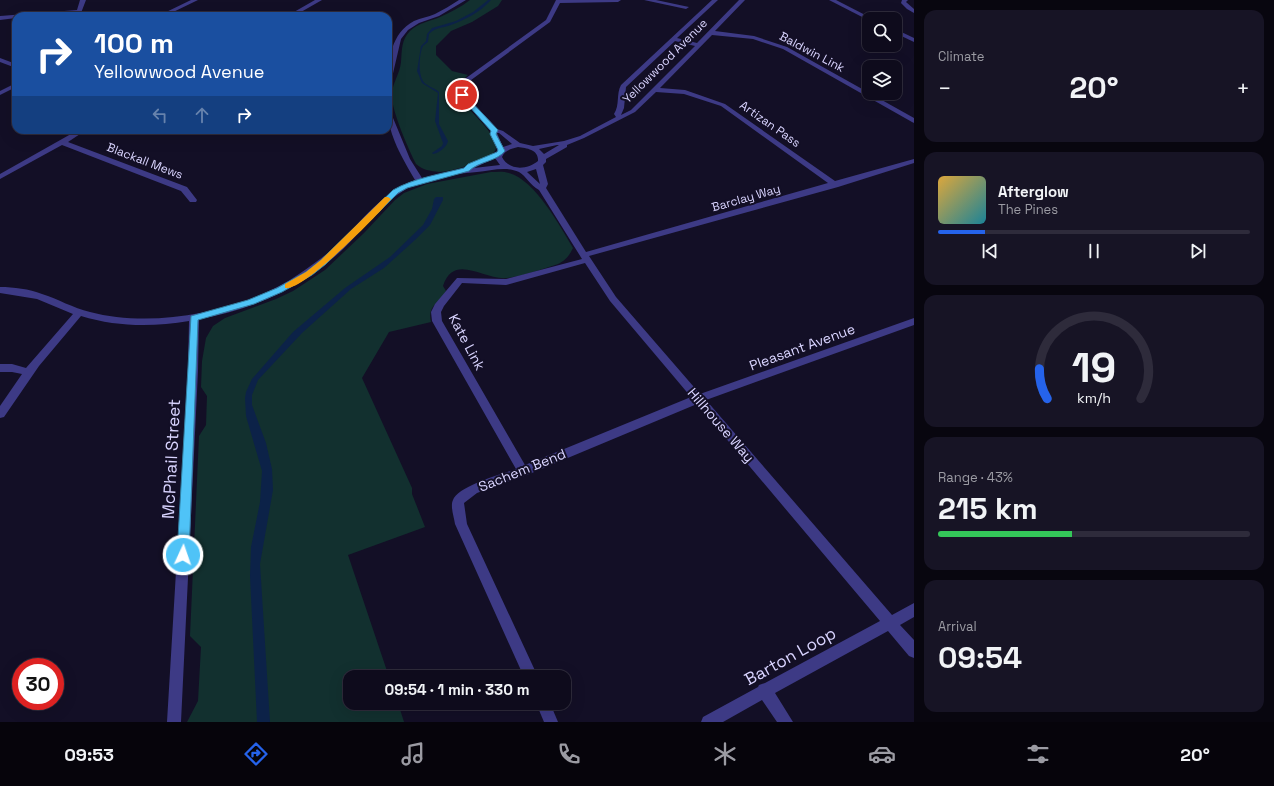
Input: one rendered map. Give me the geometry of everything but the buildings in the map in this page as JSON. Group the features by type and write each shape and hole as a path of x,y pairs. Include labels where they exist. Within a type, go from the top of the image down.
{"street":[{"path":"79,12 83,0"},
{"path":"170,12 195,0"},
{"path":"297,12 318,0"},
{"path":"392,65 398,39 406,29 417,22 437,15 463,0"},
{"path":"518,146 501,132 495,130 462,95 460,89 464,82 548,21 555,1 618,0"},
{"path":"647,0 693,10"},
{"name":"Yellowwood Avenue","path":"619,117 617,114 621,108 623,86 674,39 693,10 708,7 715,0"},
{"name":"Yellowwood Avenue","path":"518,146 533,148 557,143 565,143 599,129 619,117 633,111 742,0"},
{"path":"832,0 862,15"},
{"path":"905,0 904,5 914,11"},
{"path":"0,18 12,16"},
{"name":"Baldwin Link","path":"719,23 739,34 786,48 914,121"},
{"name":"Baldwin Link","path":"710,33 739,34"},
{"path":"902,34 914,40"},
{"path":"674,39 698,45"},
{"path":"0,60 12,64"},
{"name":"Artizan Pass","path":"667,78 673,85 685,92 716,102 729,109 835,185"},
{"path":"0,93 12,87"},
{"name":"Artizan Pass","path":"655,90 685,92"},
{"path":"392,129 406,159 420,181"},
{"path":"495,130 493,134 500,152 499,160 507,167"},
{"path":"0,177 75,134"},
{"name":"Blackall Mews","path":"62,142 184,189 193,200"},
{"name":"Yellowwood Avenue","path":"521,170 529,169 541,162 563,147 565,143"},
{"path":"467,170 470,166 510,146 518,146"},
{"path":"533,148 539,152 541,162"},
{"name":"Barclay Way","path":"586,258 914,161"},
{"name":"Hillhouse Way","path":"541,162 544,184 542,188"},
{"path":"0,290 10,290 39,296 79,313 102,319 123,321 157,321 194,318 228,310 260,299 280,290 309,273 340,247 404,186 467,170 507,167 521,170"},
{"name":"Hillhouse Way","path":"521,170 535,185 542,188 563,224 613,299 914,651"},
{"name":"Kate Link","path":"523,471 437,321 436,312 440,304 460,280 506,282 586,258"},
{"path":"0,414 28,372 51,343 79,313"},
{"name":"McPhail Street","path":"174,722 191,403 194,318"},
{"name":"Pleasant Avenue","path":"698,399 914,321"},
{"path":"0,368 12,368 28,372"},
{"name":"Sachem Bend","path":"528,670 461,524 458,501 473,489 523,471 698,399"},
{"name":"Barton Loop","path":"708,722 764,690 914,610"},
{"path":"764,690 786,722"},
{"path":"546,710 551,722"}],"green space":[{"path":"470,0 502,0 498,6 472,22 451,31 436,46 436,55 452,71 468,75 457,85 456,94 486,127 495,141 496,148 488,157 462,168 439,172 430,171 421,168 416,164 401,130 392,102 392,91 399,71 402,46 407,34 413,28 448,13"},
{"path":"491,172 509,173 519,177 546,205 573,248 565,259 558,264 513,277 498,278 471,270 462,269 455,271 448,276 443,286 446,291 432,308 430,316 431,322 389,332 362,378 412,488 412,494 425,527 348,555 387,670 343,670 343,710 400,710 404,722 187,722 198,701 201,647 190,636 199,436 206,425 207,396 201,387 202,361 206,338 213,326 225,318 293,291 325,270 364,233 395,200 404,193 427,184"}],"water":[{"path":"488,0 491,0 466,19 438,28 431,32 429,34 428,42 423,46 420,64 421,78 426,84 439,92 439,124 448,141 442,149 433,154 432,153 442,146 443,143 435,121 438,93 422,83 417,71 421,46 426,41 427,34 432,28 456,21 473,12"},
{"path":"436,197 443,197 443,200 430,225 384,268 351,289 302,333 258,380 252,395 252,405 266,443 272,469 273,490 260,564 270,722 257,722 250,576 251,547 260,502 262,471 246,416 246,392 252,379 293,332 345,288 390,257 423,225 432,209 434,199"}],"slow traffic":[{"path":"287,286 324,262 388,199"}],"route":[{"path":"183,555 193,371 194,318 228,310 260,299 280,290 309,273 324,262 378,208 404,186 467,170 470,166 499,154 502,151 493,134 495,130 462,95"}]}
